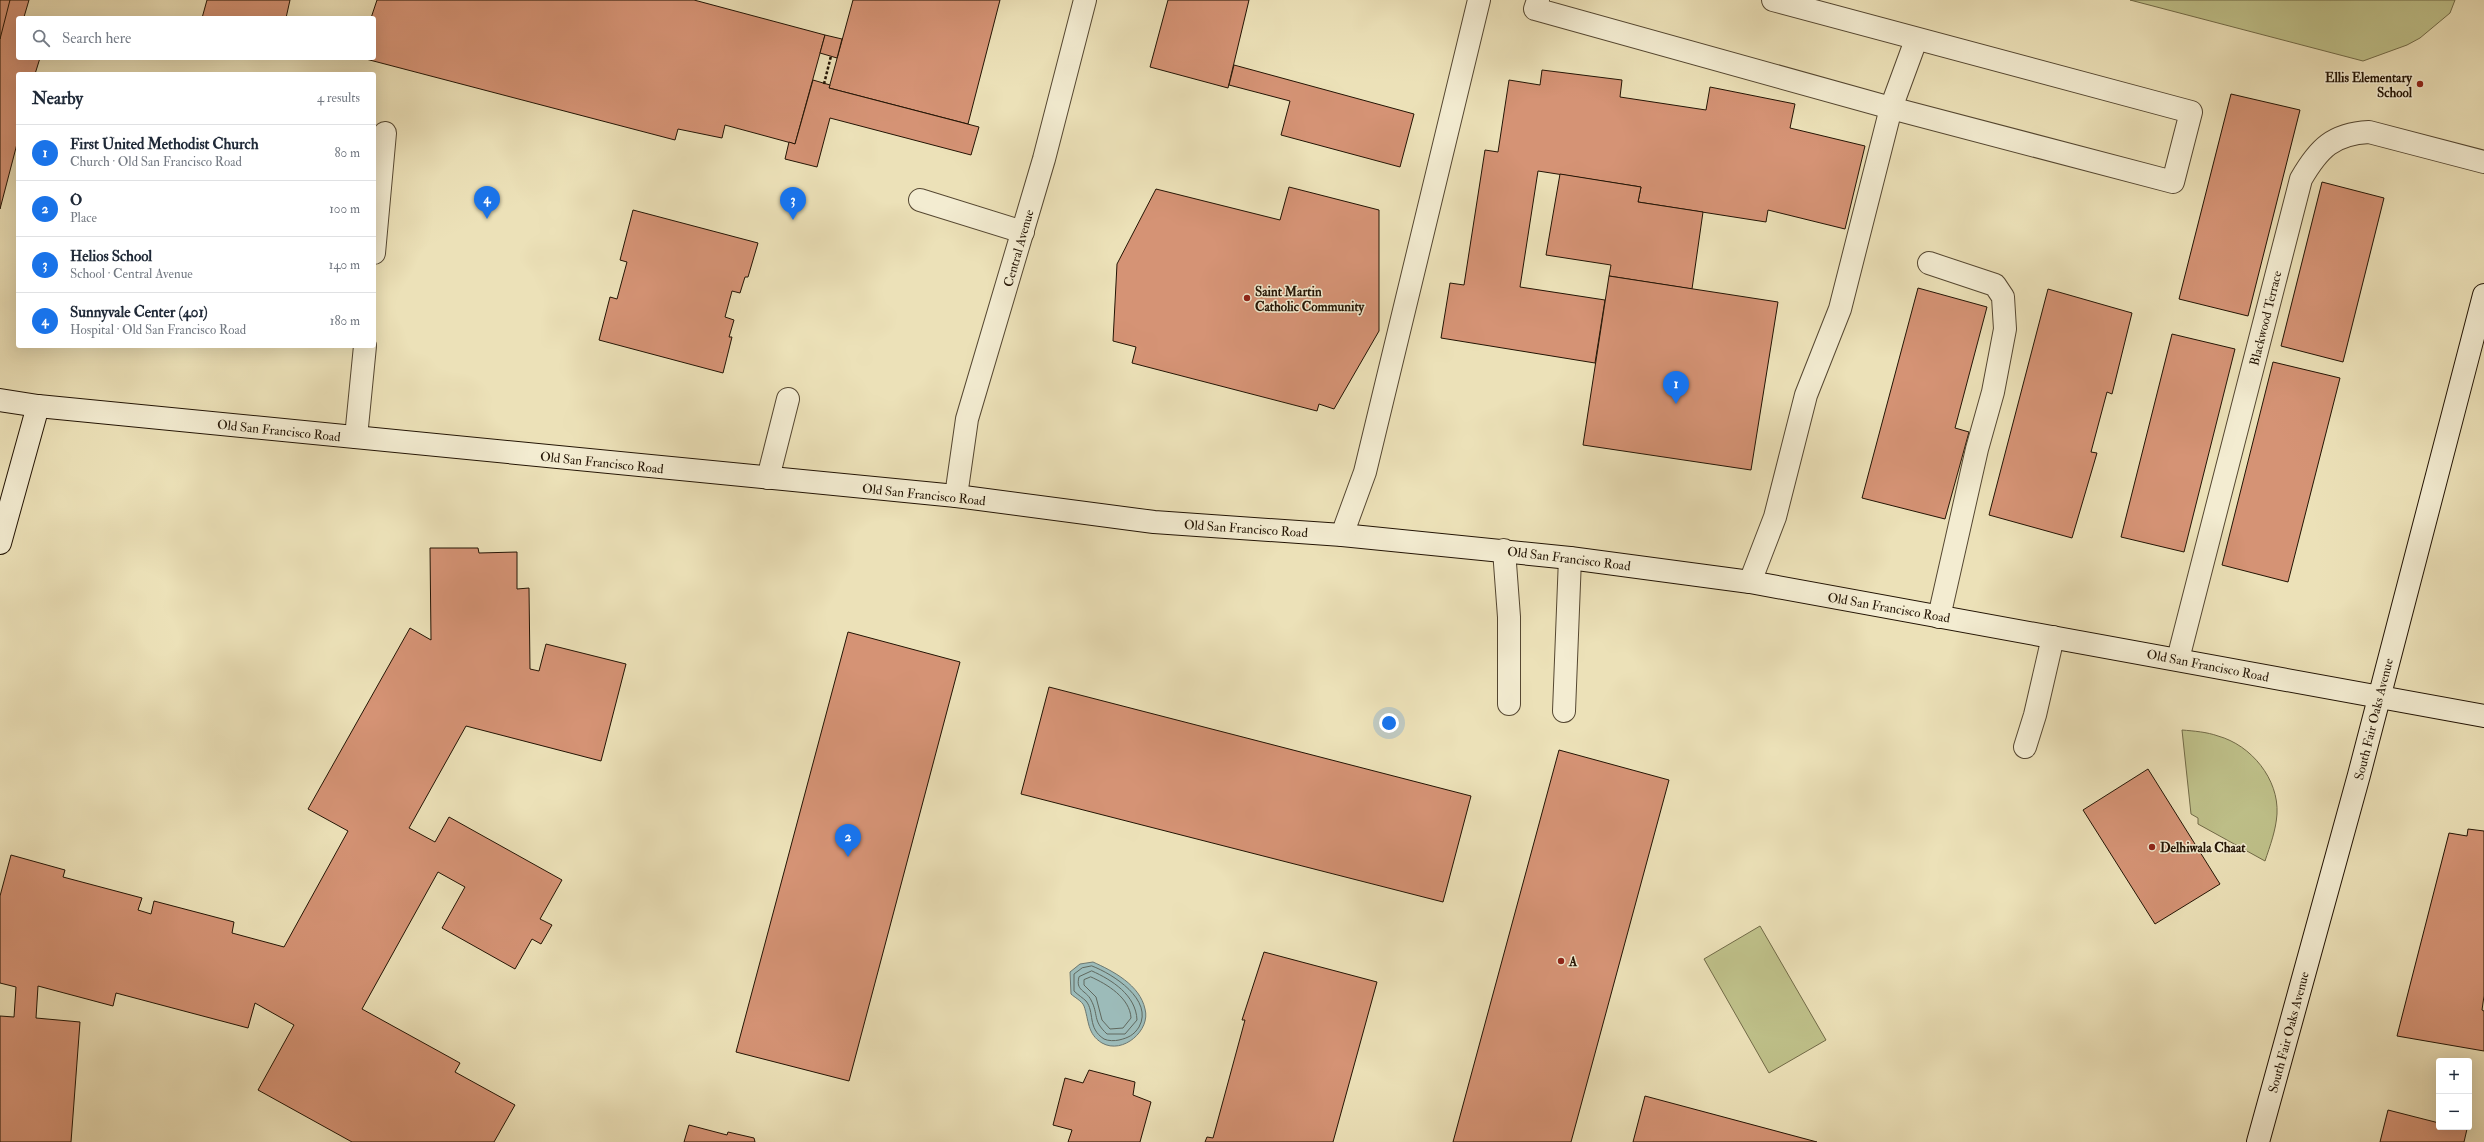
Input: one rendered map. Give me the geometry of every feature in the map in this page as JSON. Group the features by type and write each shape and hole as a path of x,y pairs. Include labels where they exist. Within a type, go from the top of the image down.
{"main road":[{"name":"Central Avenue","path":"956,496 967,419 1023,232 1085,0"},
{"path":"1342,535 1365,472 1479,0"},
{"path":"1538,0 1535,9 1891,108 2173,182 2191,112 1916,40 1773,0"},
{"path":"1750,582 1775,517 1806,395 1840,309 1891,108 1916,40"},
{"name":"Blackwood Terrace","path":"2178,659 2301,179 2313,158 2329,142 2352,133 2370,132 2484,162"},
{"path":"376,231 385,133"},
{"path":"920,200 1023,232"},
{"path":"1929,263 1995,286 2003,297 2005,329 1993,392 1977,449 1939,617"},
{"name":"South Fair Oaks Avenue","path":"2258,1142 2360,775 2484,295"},
{"path":"356,437 365,348"},
{"path":"768,478 788,399"},
{"name":"Old San Francisco Road","path":"0,400 38,406 956,496 1154,522 1342,535 1504,550 1570,558 1750,582 2484,716"},
{"path":"0,543 38,406"},
{"path":"1504,550 1509,617 1509,704"},
{"path":"1564,711 1570,558"},
{"path":"2025,747 2035,715 2053,637"}],"path":[{"path":"824,84 831,56"}],"green space":[{"path":"2130,0 2455,0 2450,13 2420,38 2407,45 2363,61"},
{"path":"2182,730 2196,731 2230,740 2252,755 2268,776 2273,788 2277,814 2271,844 2265,861 2198,824 2198,818 2191,814"},
{"path":"1760,926 1826,1040 1769,1073 1704,959"}],"water":[{"path":"1093,962 1117,974 1132,986 1142,1000 1145,1009 1146,1017 1140,1032 1134,1038 1118,1046 1110,1046 1097,1039 1089,1026 1083,1004 1071,994 1070,972 1080,964"}],"building":[{"path":"0,0 29,0 24,16 16,16 16,60 39,60 36,72 16,72 16,148 0,209"},
{"path":"0,0 10,0 0,39"},
{"path":"207,0 290,0 286,16 203,16"},
{"path":"377,0 694,0 825,35 795,144 725,125 722,138 678,129 675,140 370,60 376,60 376,16 372,16"},
{"path":"853,0 1000,0 968,124 829,88"},
{"path":"1168,0 1249,0 1228,88 1150,67"},
{"path":"825,35 842,39 837,58 820,53"},
{"path":"1234,65 1414,114 1400,167 1281,135 1290,101 1229,85"},
{"path":"1542,70 1622,80 1620,97 1706,110 1710,87 1795,104 1790,128 1865,146 1845,229 1768,210 1766,222 1638,202 1641,187 1538,171 1520,287 1605,300 1595,363 1441,338 1450,283 1464,285 1485,150 1498,152 1509,80 1540,85"},
{"path":"813,80 830,85 829,88 979,127 971,155 830,118 817,167 785,159 789,142 795,144"},
{"path":"2231,94 2300,110 2248,316 2179,299"},
{"path":"1560,174 1641,187 1638,202 1703,212 1692,289 1609,276 1611,265 1546,255"},
{"path":"2322,182 2384,198 2343,362 2281,346"},
{"name":"Saint Martin Catholic Community","path":"1289,187 1379,210 1379,331 1334,409 1319,404 1317,411 1132,363 1136,347 1113,341 1117,264 1156,189 1280,220"},
{"path":"633,210 758,243 748,277 745,277 740,293 732,291 725,317 734,320 729,337 732,337 723,373 599,340 610,297 617,299 627,262 620,260"},
{"path":"1609,276 1778,302 1751,470 1583,445"},
{"path":"1918,288 1987,307 1955,428 1969,432 1945,519 1862,498"},
{"path":"2048,289 2132,313 2112,394 2107,392 2091,452 2097,453 2072,538 1989,515"},
{"path":"2172,334 2235,349 2184,552 2121,537"},
{"path":"2273,362 2340,378 2288,582 2222,565"},
{"path":"430,548 478,548 479,553 517,552 517,589 529,588 530,669 539,671 546,644 626,664 601,761 466,726 409,828 435,842 449,817 562,880 540,919 552,925 541,944 532,939 515,969 442,928 465,887 438,872 362,1009 460,1063 455,1072 515,1105 494,1142 352,1142 258,1090 294,1025 255,1003 248,1028 116,993 113,1006 38,986 36,1018 80,1022 71,1142 0,1142 0,1016 14,1017 16,987 0,983 0,896 11,855 65,870 63,877 142,898 138,910 151,914 154,901 234,922 232,933 284,947 348,831 308,809 410,628 431,640"},
{"path":"848,632 960,662 849,1081 736,1052"},
{"path":"1049,687 1471,796 1443,902 1021,794"},
{"name":"A","path":"1559,750 1669,780 1571,1142 1453,1142"},
{"name":"Delhiwala Chaat","path":"2148,769 2220,884 2155,924 2083,810"},
{"path":"2468,829 2484,831 2484,996 2482,1010 2484,1011 2484,1051 2397,1036 2449,833 2467,836"},
{"path":"1264,952 1377,982 1333,1142 1205,1142 1207,1137 1213,1138 1245,1020 1242,1020"},
{"path":"1089,1070 1135,1082 1133,1095 1151,1102 1140,1142 1068,1142 1072,1130 1053,1125 1065,1078 1083,1083"},
{"path":"1645,1096 1817,1142 1633,1142"},
{"path":"2388,1110 2436,1122 2436,1130 2467,1130 2464,1142 2380,1142"},
{"path":"689,1125 727,1135 728,1132 754,1138 755,1142 684,1142"}],"place":[{"name":"Ellis Elementary School","path":"2420,84"},
{"name":"Sunnyvale Center (401)","path":"487,219"},
{"name":"Helios School","path":"793,220"},
{"name":"Saint Martin Catholic Community","path":"1247,298"},
{"name":"First United Methodist Church","path":"1676,404"},
{"name":"Delhiwala Chaat","path":"2152,847"},
{"name":"O","path":"848,857"},
{"name":"A","path":"1561,961"}]}
